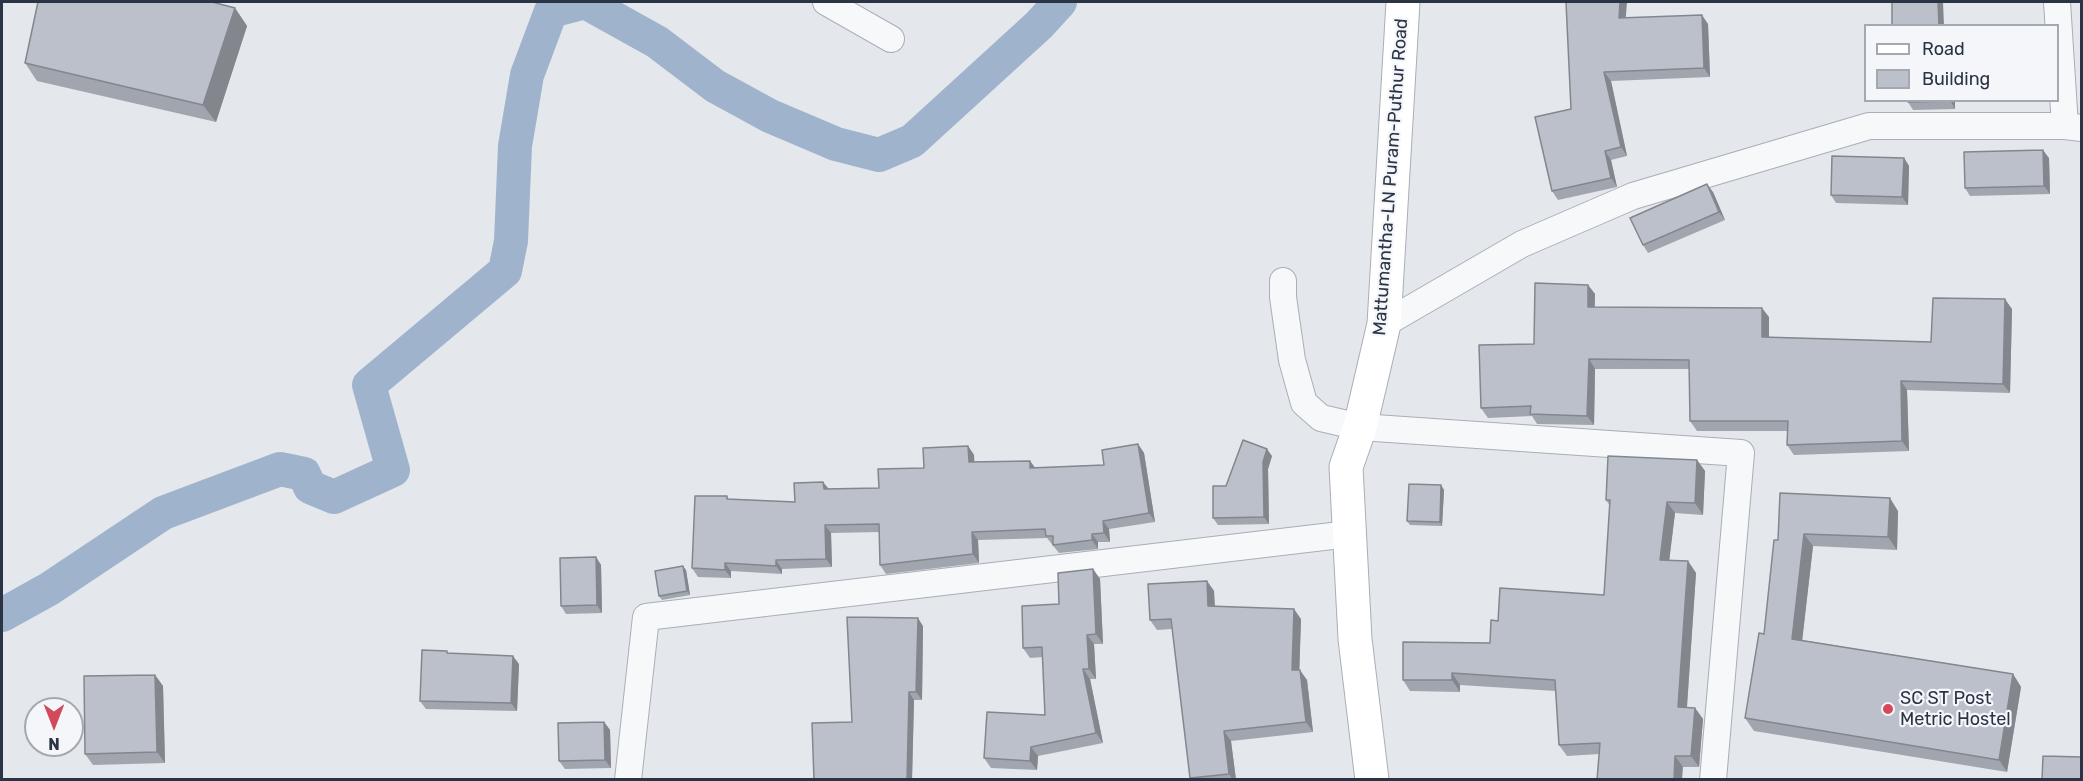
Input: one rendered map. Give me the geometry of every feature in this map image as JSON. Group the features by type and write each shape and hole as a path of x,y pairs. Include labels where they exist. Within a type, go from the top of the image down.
{"street":[{"path":"826,2 891,39"},
{"name":"Mattumantha-LN Puram-Puthur Road","path":"1372,780 1354,639 1346,467 1360,427 1383,324 1403,2"},
{"path":"1383,324 1522,244 1633,196 1869,126 2073,127 2057,2"},
{"path":"1283,281 1283,297 1292,360 1304,403 1321,418 1360,427 1741,453 1713,780"},
{"path":"628,780 646,617 1349,534"}],"building":[{"path":"38,2 212,2 235,8 203,105 25,63"},
{"path":"1566,2 1620,2 1619,18 1702,15 1704,68 1604,72 1621,147 1605,151 1611,178 1552,191 1535,117 1571,109"},
{"path":"1892,2 1938,2 1939,24 1892,24"},
{"path":"2043,150 2044,186 1965,188 1964,152"},
{"path":"1832,156 1904,158 1902,197 1831,195"},
{"path":"1707,184 1719,212 1643,245 1630,218"},
{"path":"1535,283 1588,285 1588,307 1762,308 1762,337 1931,342 1933,298 2005,299 2003,384 1901,381 1902,441 1787,445 1788,421 1690,421 1689,360 1589,359 1587,416 1530,414 1531,406 1481,408 1479,345 1534,344"},
{"path":"1243,440 1267,449 1263,462 1264,517 1213,518 1213,486 1226,486"},
{"path":"1138,444 1149,513 1103,521 1104,533 1092,534 1092,540 1053,545 1053,536 1046,536 1045,529 972,532 973,554 880,565 879,524 825,525 826,559 776,560 776,566 725,563 725,570 692,568 695,496 727,496 727,499 795,502 794,483 823,482 824,489 879,488 878,469 924,468 923,448 968,446 969,462 1030,461 1030,468 1104,465 1102,450"},
{"path":"1608,456 1697,460 1695,503 1667,502 1660,560 1688,561 1678,707 1695,708 1691,756 1675,756 1674,780 1597,780 1600,743 1559,745 1555,680 1452,673 1452,680 1403,680 1403,642 1490,643 1491,620 1498,621 1500,588 1604,595 1610,500 1606,500"},
{"path":"1409,484 1441,485 1440,522 1407,521"},
{"name":"SC ST Post Metric Hostel","path":"1780,493 1890,498 1888,537 1804,534 1792,639 2013,674 1999,760 1745,718 1759,633 1764,634 1774,540 1778,540"},
{"path":"596,557 597,605 561,606 560,558"},
{"path":"683,566 687,591 659,596 655,571"},
{"path":"1093,569 1096,634 1087,635 1089,669 1083,669 1096,733 1031,747 1030,761 984,758 987,712 1045,715 1042,647 1023,648 1022,606 1059,604 1058,573"},
{"path":"1207,581 1208,606 1294,609 1292,670 1300,670 1306,722 1224,731 1229,774 1190,778 1171,619 1150,620 1148,584"},
{"path":"847,617 918,618 916,692 909,692 907,780 814,780 812,723 852,722"},
{"path":"422,650 513,656 511,703 420,701"},
{"path":"155,675 157,752 85,754 84,676"},
{"path":"604,722 605,760 559,761 558,723"},
{"path":"2043,756 2082,757 2082,780 2042,780"}],"waterway":[{"path":"2,615 49,589 163,513 280,469 304,474 310,487 334,497 393,470 369,385 505,271 511,241 515,146 527,75 551,11 585,2 657,42 715,86 770,116 836,144 879,155 912,141 1039,25 1060,2"}],"place":[{"name":"SC ST Post Metric Hostel","path":"1888,709"}]}
